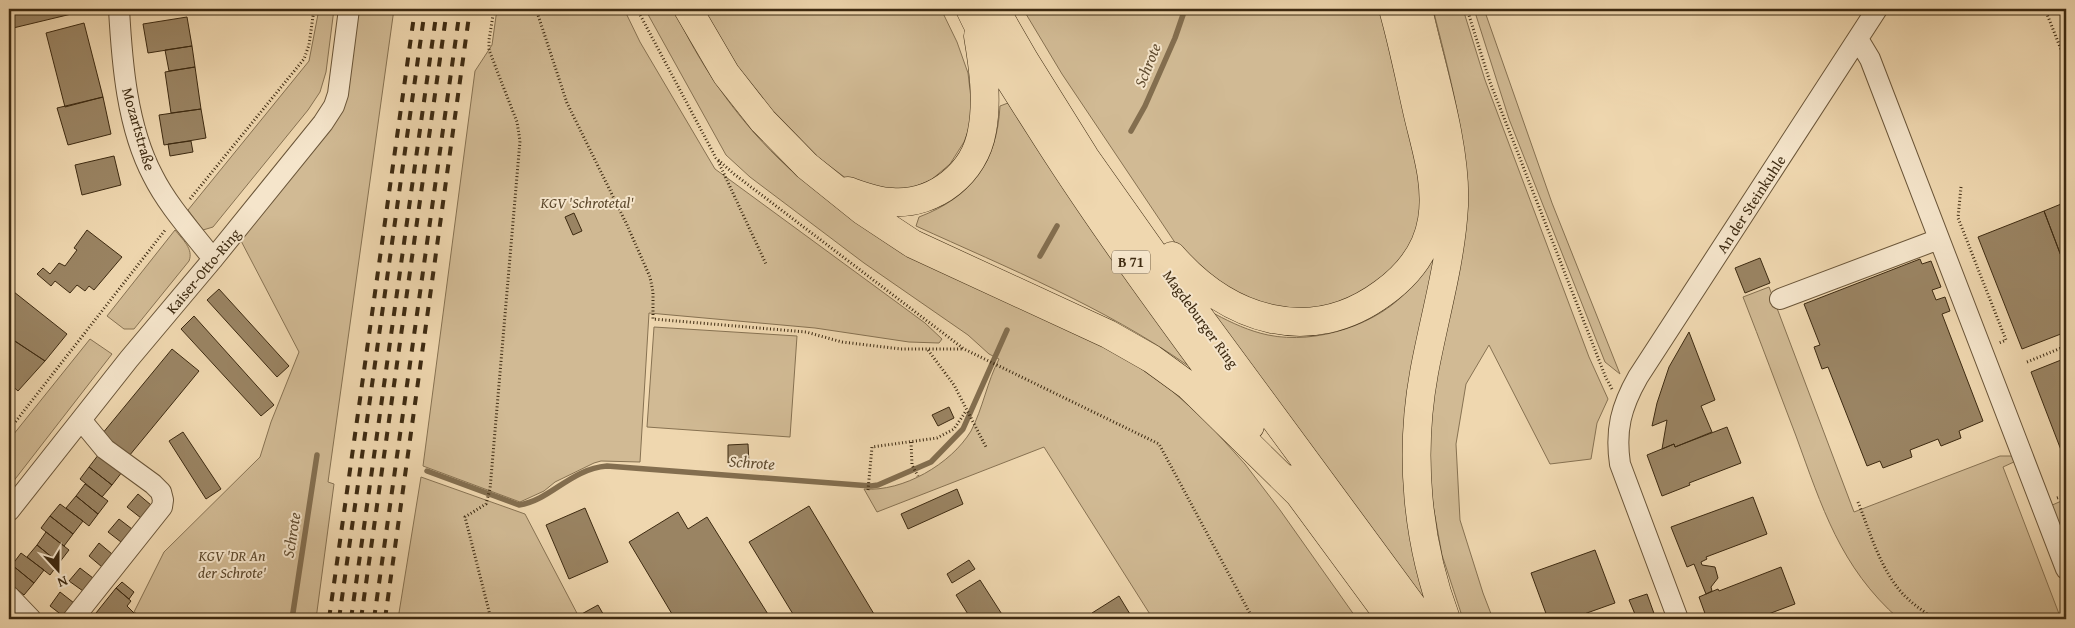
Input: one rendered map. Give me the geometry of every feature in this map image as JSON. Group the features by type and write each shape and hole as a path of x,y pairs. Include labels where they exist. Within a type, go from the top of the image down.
{"highway":[{"path":"688,9 718,61 750,106 791,152 863,211 913,244 1108,334 1152,359 1189,386 1299,494"},
{"path":"1086,157 1190,276 1213,294 1243,311 1274,320 1312,322 1348,314 1391,288 1413,266 1427,239 1434,211 1433,182 1393,9"},
{"path":"1418,9 1450,154 1454,194 1443,280 1421,390 1417,439 1417,479 1423,530 1434,583 1446,619"},
{"path":"832,186 871,199 907,202 937,192 956,179 965,170 975,154 984,118 980,13"},
{"name":"Magdeburger Ring","path":"980,13 1025,61 1086,157 1162,266 1422,619"},
{"name":"Magdeburger Ring","path":"980,13 999,62 1065,166 1142,278 1391,619"}],"street":[{"name":"Mozartstraße","path":"119,9 124,74 132,113 146,161 159,187 213,259"},
{"name":"Kaiser-Otto-Ring","path":"9,511 129,359 213,259 329,115 338,94 349,9"},
{"name":"An der Steinkuhle","path":"1678,619 1620,464 1618,430 1625,400 1638,377 1877,9"},
{"path":"1858,39 1870,58 2066,569"},
{"path":"1780,300 1939,239"},
{"path":"73,619 162,507 163,500 161,492 153,484 105,448 81,420"},
{"path":"9,596 31,619"}],"path":[{"path":"491,619 465,517 486,504 490,489 520,141 517,122 489,48 494,9"},
{"path":"536,9 567,103 627,225 650,277 653,292 653,319 806,332 842,342 927,350 964,349"},
{"path":"637,9 716,158 766,264"},
{"path":"1467,9 1490,82 1606,378 1616,395 1625,400"},
{"path":"2045,9 2066,62"},
{"path":"716,158 964,349 1159,444 1253,619"},
{"path":"1961,187 1958,218 2006,340 1982,350"},
{"path":"2026,362 2066,346"},
{"path":"927,350 954,385 986,447"},
{"path":"868,490 872,447 932,439 946,435 954,429 966,411"},
{"path":"910,442 912,465 918,476"},
{"path":"1858,502 1874,545 1888,573 1905,597 1934,619"}],"green space":[{"path":"319,9 334,9 326,72 320,92 308,110 213,227 203,230 188,210 309,61"},
{"name":"KGV 'DR An der Schrote'","path":"358,9 394,9 328,482 334,484 316,619 146,619 134,612 164,552 260,457 271,422 299,352 239,237 337,117"},
{"name":"KGV 'Schrotetal'","path":"497,9 624,9 640,42 715,169 925,323 942,339 939,343 909,342 815,328 649,313 640,462 601,461 594,463 520,502 423,466 475,71 492,45"},
{"path":"645,9 674,9 695,50 733,107 779,159 823,196 1133,363 1171,390 1206,421 1245,464 1357,619 1153,619 1044,447 877,512 864,489 879,489 910,481 939,465 951,454 971,431 999,359 989,354 968,335 864,263 750,177 726,155"},
{"path":"703,9 941,9 957,42 968,73 972,107 970,126 964,142 950,164 931,180 904,191 851,182 807,149 776,116 742,74"},
{"path":"1023,9 1380,9 1421,186 1420,221 1410,246 1394,269 1349,301 1294,312 1244,300 1182,253 1062,74"},
{"path":"1433,9 1463,9 1485,80 1589,357 1608,399 1597,423 1591,459 1550,464 1489,345 1466,384 1456,444 1460,520 1493,619 1463,619 1442,555 1433,505 1427,453 1430,403 1467,189 1459,120"},
{"path":"1474,9 1484,9 1552,203 1620,374 1605,362 1509,119"},
{"path":"1008,103 1092,228 1188,365 1123,325 1089,307 1020,273 916,226 919,217 938,209 954,199 978,175 994,144 1000,106"},
{"path":"175,230 189,248 189,261 134,329 124,329 107,316"},
{"path":"1437,254 1430,293 1427,599 1423,600 1213,316 1215,314 1241,326 1268,335 1287,337 1306,337 1345,329 1364,322 1398,300 1411,287 1432,255"},
{"path":"1769,287 1854,512 2000,456 2012,456 2016,461 2003,467 2061,619 1899,619 1879,599 1847,557 1824,511 1743,297"},
{"path":"654,327 797,336 790,437 647,427"},
{"path":"90,339 112,354 9,487 9,440"},
{"path":"421,477 525,514 580,619 398,619"},
{"path":"2066,499 2066,549 2050,506"}],"building":[{"path":"9,9 88,9 88,10 9,29"},
{"path":"187,17 192,46 148,53 143,24"},
{"path":"84,23 103,97 65,107 46,33"},
{"path":"192,46 195,67 169,71 165,50"},
{"path":"195,67 201,109 171,113 165,72"},
{"path":"103,97 111,134 68,145 57,108"},
{"path":"201,109 206,138 164,145 159,115"},
{"path":"191,141 193,152 170,156 168,144"},
{"path":"114,156 121,185 82,195 75,165"},
{"path":"2066,202 2066,269 2044,211"},
{"path":"2044,211 2066,269 2066,332 2022,349 1978,237"},
{"path":"574,213 582,231 573,235 565,217"},
{"path":"87,230 122,257 94,290 89,286 85,291 77,285 70,293 55,281 51,286 37,274 43,268 50,274 59,263 65,266 77,250 74,248"},
{"path":"1760,258 1770,283 1745,293 1735,268"},
{"path":"1920,259 1922,264 1931,261 1941,287 1932,290 1936,300 1945,297 1950,311 1942,314 1983,421 1959,431 1961,438 1941,446 1938,439 1910,450 1912,457 1883,468 1880,461 1867,466 1828,367 1822,369 1814,347 1820,345 1804,304"},
{"path":"9,288 67,334 45,361 9,337"},
{"path":"219,289 289,366 277,377 207,300"},
{"path":"194,316 274,405 261,416 181,329"},
{"path":"1689,332 1715,400 1701,406 1712,432 1675,447 1674,444 1662,449 1667,420 1652,426 1657,403 1669,367"},
{"path":"10,338 45,361 18,391 9,383"},
{"path":"172,349 199,371 129,456 102,434"},
{"path":"2066,358 2066,463 2031,372"},
{"path":"949,407 954,418 938,426 932,415"},
{"path":"1727,427 1741,463 1689,483 1690,485 1662,496 1647,455 1674,444 1675,447"},
{"path":"183,432 221,489 206,499 169,441"},
{"path":"748,444 749,463 728,463 728,445"},
{"path":"99,454 122,472 112,485 89,467"},
{"path":"89,467 112,485 102,497 80,479"},
{"path":"85,484 108,501 98,514 76,496"},
{"path":"957,489 963,504 908,529 901,514"},
{"path":"138,494 151,505 141,518 127,507"},
{"path":"76,496 98,514 89,526 66,508"},
{"path":"1753,497 1767,534 1706,557 1707,559 1701,562 1702,565 1715,567 1718,578 1711,587 1712,591 1706,594 1694,564 1687,567 1671,527"},
{"path":"60,504 83,521 73,534 50,516"},
{"path":"809,506 877,619 796,619 749,542"},
{"path":"585,508 608,562 569,579 546,525"},
{"path":"678,512 688,529 707,517 771,619 675,619 629,542"},
{"path":"50,516 73,534 64,546 41,528"},
{"path":"119,519 132,529 121,542 108,532"},
{"path":"46,532 69,550 59,563 37,545"},
{"path":"99,543 112,554 102,567 89,556"},
{"path":"37,545 59,563 50,575 27,557"},
{"path":"1595,550 1615,603 1570,619 1548,619 1531,573"},
{"path":"21,553 44,570 34,583 12,565"},
{"path":"969,560 975,569 952,583 947,574"},
{"path":"12,565 34,583 24,595 9,583 9,568"},
{"path":"1781,567 1795,604 1755,619 1707,619 1699,597"},
{"path":"80,568 93,578 83,591 69,581"},
{"path":"980,580 1005,619 971,619 956,595"},
{"path":"122,582 134,592 129,599 116,588"},
{"path":"116,588 131,601 127,606 134,613 129,619 103,619 96,613"},
{"path":"60,592 74,603 63,616 50,606"},
{"path":"1647,594 1656,619 1637,619 1629,600"},
{"path":"1119,596 1133,619 1096,619 1092,613"},
{"path":"598,605 606,619 580,619 578,616"}],"waterway":[{"name":"Schrote","path":"1131,131 1145,106 1175,38 1185,9"},
{"name":"Schrote","path":"1040,256 1057,226"},
{"name":"Schrote","path":"427,471 519,505 541,497 582,473 594,468 607,466 878,485 931,462 963,429 1007,330"},
{"name":"Schrote","path":"292,619 317,455"}],"railway":[{"path":"329,619 415,9"},
{"path":"339,619 425,9"},
{"path":"351,619 437,9"},
{"path":"361,619 447,9"},
{"path":"374,619 460,9"},
{"path":"385,619 470,9"}]}
